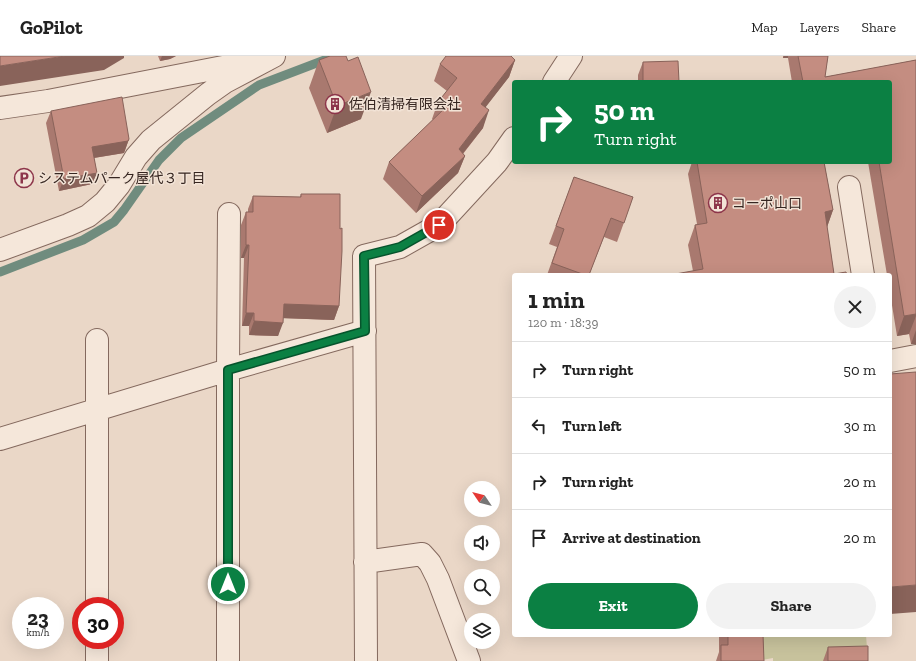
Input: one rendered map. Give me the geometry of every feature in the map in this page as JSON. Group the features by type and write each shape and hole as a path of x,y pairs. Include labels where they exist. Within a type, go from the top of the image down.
{"street":[{"path":"555,80 571,56"},
{"path":"0,108 48,101 271,57"},
{"path":"0,250 88,216 105,202 119,185 136,157 151,140 225,82 271,57"},
{"path":"366,661 364,256 400,247 439,225 497,162 512,141"},
{"path":"849,187 863,273"},
{"path":"228,661 229,214"},
{"path":"0,439 228,370 365,331"},
{"path":"97,340 97,597"},
{"path":"892,361 916,356"},
{"path":"365,562 422,554 430,563 438,579 469,661"},
{"path":"97,649 97,661"}],"shaded area":[{"path":"761,637 866,637 868,661 773,661 773,658 762,660"}],"building":[{"path":"0,56 65,56 0,66"},
{"path":"330,56 346,56 348,61 358,57 371,92 337,106 319,60"},
{"path":"446,56 511,56 515,60 481,104 489,110 459,149 465,156 422,196 389,162 445,108 438,102 457,78 440,64"},
{"path":"798,56 828,56 825,77 916,60 916,314 904,316 879,164 892,164 892,80 803,80"},
{"path":"678,61 679,80 643,80 643,62"},
{"path":"122,97 129,139 128,141 92,147 97,173 64,179 51,111"},
{"path":"697,164 824,164 833,210 825,212 834,273 681,273 703,269 695,225 707,223"},
{"path":"574,177 633,197 624,223 611,218 590,273 580,273 552,263 564,229 556,226"},
{"path":"301,194 340,194 340,229 342,228 342,251 339,306 284,304 283,323 254,321 254,313 246,313 249,245 246,245 246,212 253,212 253,196 301,197"},
{"path":"916,372 916,585 892,587 892,374"},
{"path":"728,637 763,637 764,661 721,661 721,645 728,645"},
{"path":"868,646 868,661 828,661 828,647"}],"waterway":[{"path":"0,272 83,240 114,222 159,160 181,138 259,85 335,56"}],"place":[{"name":"佐伯清掃有限会社","path":"335,104"},
{"name":"システムパーク屋代３丁目","path":"24,178"},
{"name":"コーポ山口","path":"718,203"}],"route":[{"path":"228,584 228,370 365,331 364,256 400,247 439,225"}]}
